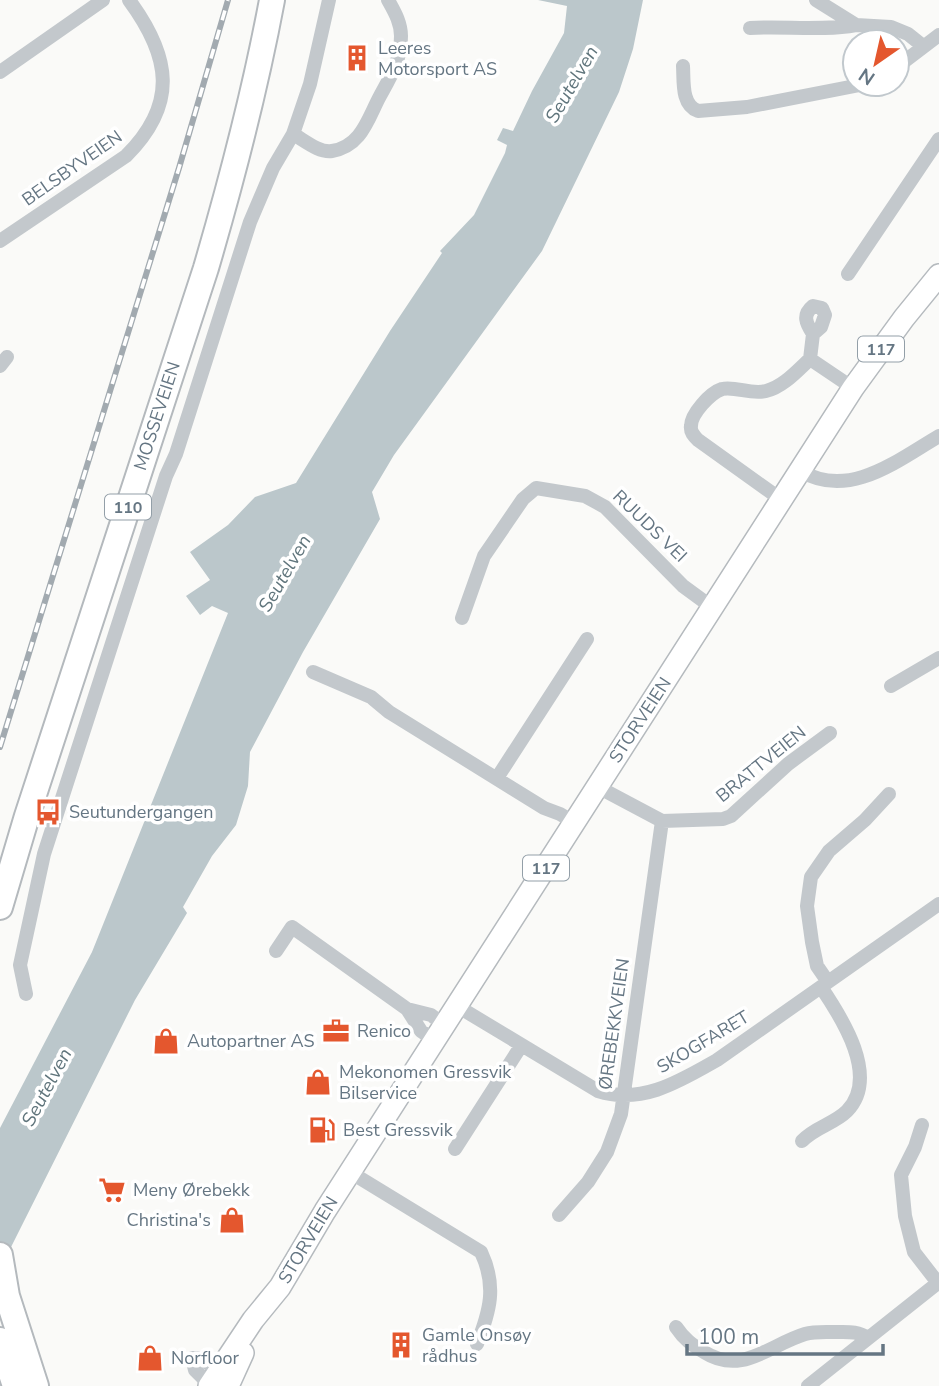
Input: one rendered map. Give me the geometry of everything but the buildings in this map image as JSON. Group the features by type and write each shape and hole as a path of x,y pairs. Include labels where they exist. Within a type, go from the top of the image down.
{"highway":[{"name":"MOSSEVEIEN","path":"0,850 195,247 231,119 255,0"},
{"name":"MOSSEVEIEN","path":"0,907 27,816 206,268 250,105 272,0"},
{"path":"1,1258 15,1386"},
{"path":"8,1319 25,1386"},
{"path":"8,1319 36,1386"},
{"path":"8,1319 47,1386"}],"main road":[{"name":"STORVEIEN","path":"218,1383 264,1308 293,1268 325,1211 439,1032 853,388 939,275"}],"street":[{"path":"0,72 103,0"},
{"name":"BELSBYVEIEN","path":"0,241 126,156 143,139 153,122 163,91 162,69 150,36 129,0"},
{"path":"26,994 20,965 37,880 48,841 250,222 273,168 293,134 310,84 329,0"},
{"path":"293,134 322,150 332,151 345,146 365,129 393,74 398,58 400,27 388,0"},
{"path":"816,0 856,25"},
{"path":"750,28 842,28 856,25 891,27 908,34 923,46"},
{"path":"911,56 939,35"},
{"path":"683,66 686,101 692,109 698,111 747,107 841,89"},
{"path":"848,274 939,139"},
{"path":"772,493 698,440 692,433 691,421 713,394 723,389 766,391 781,384 810,359 813,334"},
{"path":"810,359 853,388"},
{"path":"801,471 820,480 859,479 881,470 939,436"},
{"name":"RUUDS VEI","path":"462,618 484,556 523,499 536,488 585,496 605,507 683,586 713,608"},
{"path":"497,778 587,639"},
{"path":"891,686 939,658"},
{"path":"313,672 370,697 389,712 544,808 555,822 572,828"},
{"name":"BRATTVEIEN","path":"598,787 663,821 723,819 732,816 788,764 830,733"},
{"path":"802,1141 809,1133 848,1110 859,1091 861,1080 843,1023 817,966 807,906 811,877 829,851 865,820 888,794"},
{"name":"ØREBEKKVEIEN","path":"559,1215 588,1182 607,1152 621,1114 663,821"},
{"name":"SKOGFARET","path":"457,1006 598,1091 625,1097 657,1091 717,1060 939,904"},
{"path":"276,951 292,928 407,1009 421,1031 439,1032"},
{"path":"455,1149 521,1046"},
{"path":"808,1386 939,1283 914,1252 905,1216 901,1175 922,1125"},
{"path":"350,1172 481,1252 487,1265 491,1298 489,1312 477,1344"},
{"path":"676,1327 684,1339 698,1349 717,1360 731,1362 816,1332 854,1332 868,1338"}],"water":[{"name":"Seutelven","path":"538,0 643,0 633,49 619,92 542,251 394,455 372,492 380,519 303,652 250,752 248,786 236,825 212,856 183,907 187,913 135,1000 0,1269 0,1128 92,952 228,613 212,606 200,615 186,596 210,580 190,552 228,525 255,497 296,483 442,253 440,251 474,215 505,153 507,145 497,140 503,128 513,131 564,33 567,6"}],"railway":[{"path":"0,747 179,168 228,0"}],"place":[{"name":"Leeres Motorsport AS","path":"357,58"},
{"name":"Seutundergangen","path":"48,812"},
{"name":"Renico","path":"336,1031"},
{"name":"Autopartner AS","path":"166,1041"},
{"name":"Mekonomen Gressvik Bilservice","path":"318,1082"},
{"name":"Best Gressvik","path":"322,1130"},
{"name":"Meny Ørebekk","path":"112,1190"},
{"name":"Christina's","path":"232,1220"},
{"name":"Gamle Onsøy rådhus","path":"401,1345"},
{"name":"Norfloor","path":"150,1358"}]}
